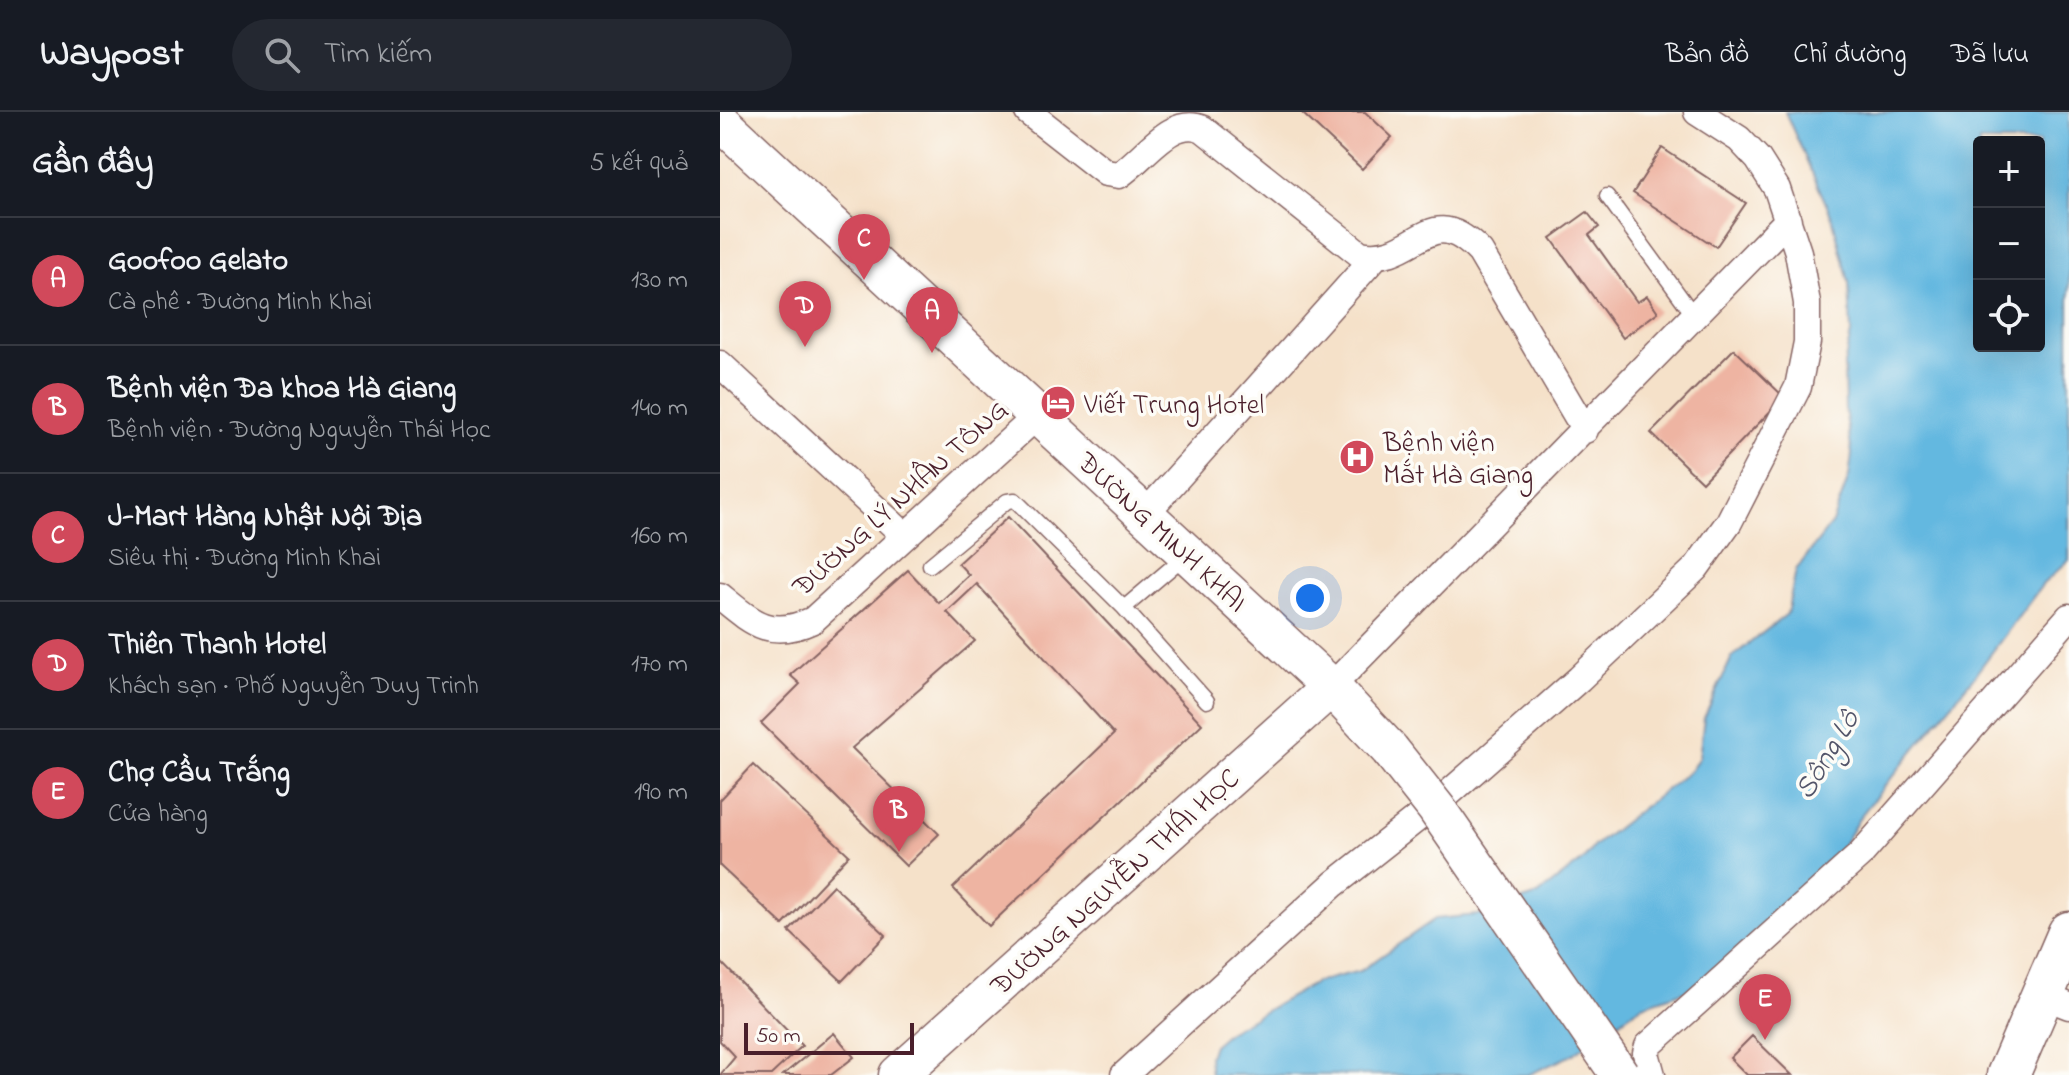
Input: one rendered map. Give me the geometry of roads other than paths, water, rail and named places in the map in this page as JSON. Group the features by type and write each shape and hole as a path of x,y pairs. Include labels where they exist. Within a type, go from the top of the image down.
{"main road":[{"name":"ĐƯỜNG MINH KHAI","path":"720,122 1331,687 1390,750 1436,808 1620,1075"},
{"name":"ĐƯỜNG NGUYỄN THÁI HỌC","path":"898,1075 1331,687"},
{"path":"2008,1075 2055,1000 2069,933"}],"street":[{"path":"1028,112 1106,173 1119,175 1177,126 1190,123 1203,129 1348,248 1375,257 1389,254 1443,228 1457,231 1467,238 1493,272 1585,430"},
{"path":"1124,1075 1334,884 1448,794 1696,568 1729,522 1798,387 1807,342 1807,303 1788,220 1777,189 1758,159 1739,139 1697,112"},
{"path":"1331,687 1788,220"},
{"path":"1145,514 1375,257"},
{"path":"720,364 904,535"},
{"name":"ĐƯỜNG LÝ NHÂN TÔNG","path":"720,596 757,626 791,630 813,620 1037,416"},
{"path":"1652,1075 1646,1053 1648,1046 1860,855 2069,617"}],"lane":[{"path":"1607,196 1695,317"},
{"path":"930,565 1007,501 1015,500 1124,608 1207,701"},
{"path":"1124,608 1188,553"}],"water":[{"name":"Sông Lô","path":"1785,112 2069,112 2069,560 2043,584 1972,679 1862,814 1843,845 1792,897 1745,958 1685,991 1643,1005 1572,1055 1528,1075 1211,1075 1209,1057 1213,1045 1228,1032 1317,982 1360,971 1435,919 1478,915 1538,895 1583,860 1594,846 1691,770 1699,757 1704,718 1732,657 1787,614 1796,570 1832,523 1849,477 1852,454 1845,410 1844,364 1851,334 1849,282 1832,217"}],"place":[{"name":"J-Mart Hàng Nhật Nội Địa","path":"864,280"},
{"name":"Thiên Thanh Hotel","path":"805,347"},
{"name":"Goofoo Gelato","path":"932,353"},
{"name":"Viết Trung Hotel","path":"1058,403"},
{"name":"Bệnh viện Mắt Hà Giang","path":"1357,457"},
{"name":"Bệnh viện Đa khoa Hà Giang","path":"899,852"},
{"name":"Chợ Cầu Trắng","path":"1765,1040"}]}
